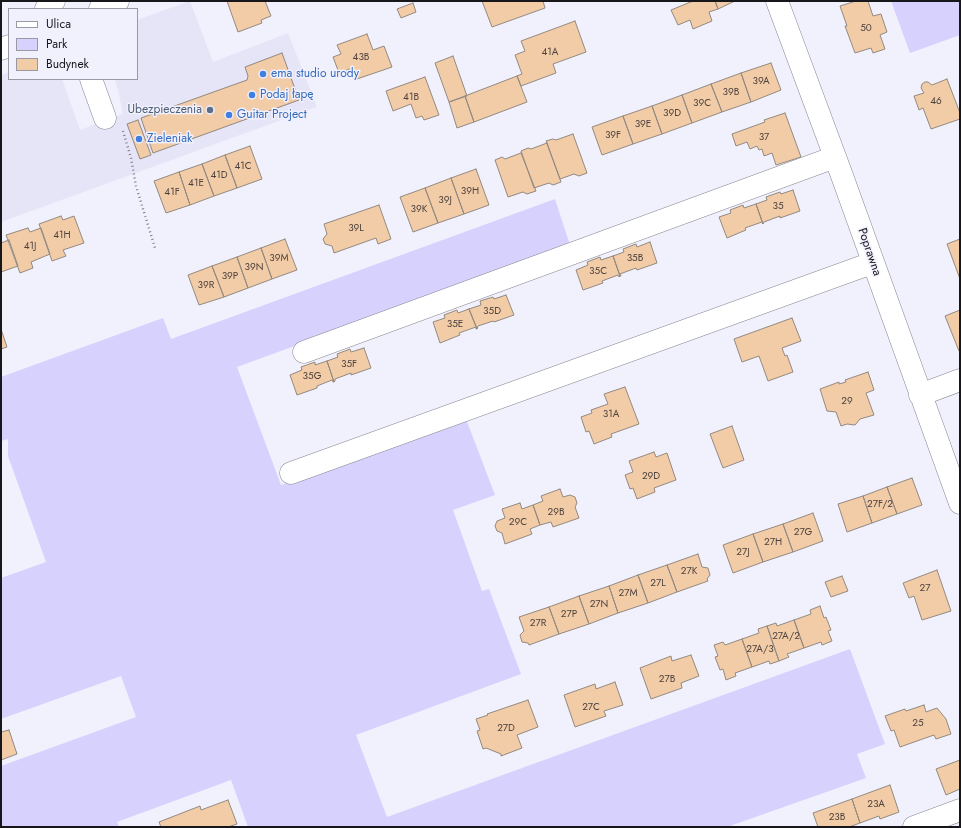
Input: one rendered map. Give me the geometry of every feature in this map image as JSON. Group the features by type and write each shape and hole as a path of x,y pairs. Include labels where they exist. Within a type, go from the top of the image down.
{"street":[{"path":"102,8 118,1"},
{"name":"Poprawna","path":"777,1 960,503"},
{"path":"92,80 114,123"},
{"path":"304,352 835,157"},
{"path":"291,473 872,263"},
{"path":"920,395 960,380"},
{"path":"914,827 960,810"}],"path":[{"path":"114,123 131,158 136,186 155,248"}],"shaded area":[{"path":"190,1 213,62 288,33 317,107 1,222 1,75 8,72 8,80 62,80 80,130 123,114 115,80 138,80 138,20"}],"green space":[{"path":"891,1 960,1 960,35 910,53"},
{"path":"555,199 570,245 237,367 281,485 466,419 495,495 453,510 482,591 489,589 521,674 356,735 387,817 850,649 885,744 857,754 866,778 727,827 248,827 231,780 117,822 119,827 1,827 1,766 136,717 121,676 1,719 1,578 46,562 8,456 8,439 1,441 1,377 163,318 171,339"}],"building":[{"path":"227,1 265,1 271,16 261,20 262,23 238,32"},
{"path":"482,1 543,1 545,8 492,27"},
{"path":"693,1 715,1 718,9 709,12 712,21 693,29 690,20 678,25 671,10"},
{"path":"715,1 735,1 718,9"},
{"path":"856,1 868,1 873,16 881,14 887,32 880,35 885,49 873,53 871,48 855,53 845,26 847,26 840,6"},
{"path":"413,3 416,12 401,18 397,9"},
{"path":"575,21 586,52 553,64 556,73 521,86 517,76 522,74 515,55 525,51 521,41"},
{"path":"367,34 373,50 384,46 392,67 354,80 350,69 339,73 333,57 341,54 337,45"},
{"path":"282,53 299,100 153,153 141,118 247,80 248,76 245,67"},
{"path":"453,56 467,96 449,102 435,63"},
{"path":"771,63 781,90 751,102 741,73"},
{"path":"741,73 751,102 722,112 711,84"},
{"path":"517,76 527,102 474,122 465,96"},
{"path":"425,77 439,115 424,120 422,116 416,118 411,104 393,111 386,91"},
{"path":"947,79 960,113 960,119 931,129 923,108 919,110 914,96 924,93 921,88 922,84 925,82 932,85"},
{"path":"711,84 722,112 692,123 682,95"},
{"path":"682,95 692,123 662,134 652,106"},
{"path":"465,96 474,122 457,128 449,102"},
{"path":"652,106 662,134 633,144 623,116"},
{"path":"785,113 801,157 776,165 772,153 764,156 762,149 759,150 757,146 750,149 747,142 736,146 732,134 765,122 764,120"},
{"path":"623,116 633,144 602,155 592,127"},
{"name":"Zieleniak","path":"138,120 151,155 140,159 127,124"},
{"path":"573,134 587,173 579,176 574,174 560,179 546,141 553,139 556,140"},
{"path":"547,143 561,182 553,185 549,183 534,188 521,151"},
{"path":"250,146 262,179 237,188 225,155"},
{"path":"521,153 536,191 527,194 523,192 508,197 495,160 502,157 505,159"},
{"path":"225,155 237,188 214,196 202,164"},
{"path":"202,164 214,196 190,205 179,172"},
{"path":"476,169 489,205 464,214 451,178"},
{"path":"179,172 190,205 166,213 154,181"},
{"path":"451,178 464,214 438,223 425,188"},
{"path":"425,188 438,223 413,232 400,197"},
{"path":"793,190 800,211 780,218 780,216 764,222 763,224 756,204 767,200 766,197 780,192 781,194"},
{"path":"756,204 763,224 762,222 745,228 746,230 727,238 719,217 731,213 730,210 743,205 744,208"},
{"path":"379,205 391,239 378,244 376,238 334,253 332,246 325,244 323,239 327,234 324,224"},
{"path":"61,216 63,220 74,216 84,243 63,250 66,256 52,261 39,224"},
{"path":"28,228 30,232 41,228 50,254 31,262 33,268 20,273 6,235"},
{"path":"285,239 297,270 272,279 261,248"},
{"path":"960,239 960,279 947,244"},
{"path":"9,240 18,266 1,272 1,243"},
{"path":"650,242 657,263 637,270 636,268 620,274 620,276 613,256 624,252 623,249 636,244 637,247"},
{"path":"261,248 272,279 248,288 237,257"},
{"path":"613,256 620,276 619,277 618,275 602,281 603,283 583,290 576,270 588,265 587,262 600,257 601,260"},
{"path":"237,257 248,288 224,297 212,266"},
{"path":"212,266 224,297 199,305 188,275"},
{"path":"506,295 514,315 478,326 477,329 469,309 481,305 480,301"},
{"path":"469,309 477,329 476,327 459,333 460,335 440,343 433,322 445,318 444,315 457,310 458,313"},
{"path":"960,310 960,350 959,351 945,316"},
{"path":"792,318 801,341 782,348 785,356 787,355 793,372 768,381 759,356 742,362 734,339"},
{"path":"1,329 7,347 1,349"},
{"path":"364,348 371,368 335,379 334,382 327,361 338,357 337,354 350,349 351,352"},
{"path":"327,361 334,382 332,380 317,386 317,388 297,395 290,375 302,370 301,367 315,362 315,365"},
{"path":"868,372 874,390 866,393 874,415 860,419 855,425 847,424 841,426 836,412 827,411 820,389 839,382 839,384 846,382 845,380"},
{"path":"625,387 639,424 611,434 612,437 594,444 589,431 586,432 581,417 592,413 591,410 608,404 604,394"},
{"path":"732,426 744,460 723,468 710,434"},
{"path":"654,452 656,457 667,453 676,480 654,488 655,492 637,499 633,488 630,489 625,475 633,472 629,461"},
{"path":"912,478 922,505 897,514 887,487"},
{"path":"887,487 897,514 872,523 863,496"},
{"path":"560,489 563,497 570,495 575,497 577,503 575,507 579,518 553,527 551,522 540,525 533,505 543,501 541,496"},
{"path":"863,496 872,523 847,532 838,504"},
{"path":"520,503 522,509 533,505 540,525 530,529 532,534 505,544 502,533 497,531 495,526 497,521 505,518 502,509"},
{"path":"813,513 823,541 793,552 783,524"},
{"path":"783,524 793,552 763,562 753,534"},
{"path":"753,534 763,562 733,573 723,545"},
{"path":"698,554 702,567 708,568 710,575 707,579 708,581 677,592 667,565"},
{"path":"667,565 677,592 648,603 638,575"},
{"path":"937,570 951,611 922,620 914,596 909,598 903,583"},
{"path":"638,575 648,603 618,613 609,586"},
{"path":"842,576 848,591 831,597 825,582"},
{"path":"609,586 618,613 589,624 579,596"},
{"path":"579,596 589,624 559,634 549,607"},
{"path":"820,606 824,618 826,617 831,630 828,631 832,641 822,645 821,642 804,648 794,620 811,614 810,610"},
{"path":"549,607 559,634 529,645 528,643 522,642 520,635 524,631 519,617"},
{"path":"794,620 804,648 787,654 789,657 779,661 767,626 776,623 777,626"},
{"path":"767,626 779,661 770,664 769,661 752,667 742,639 759,633 758,629"},
{"path":"742,639 752,667 735,673 736,676 726,680 723,669 720,670 715,657 718,656 714,645 723,642 725,645"},
{"path":"691,655 699,676 681,683 682,688 651,699 640,668 671,656 672,661"},
{"path":"615,682 623,705 604,711 606,716 575,727 564,695 595,684 596,689"},
{"path":"528,700 538,727 517,735 522,748 501,756 501,754 486,748 483,749 477,731 480,730 476,719"},
{"path":"924,705 926,712 937,708 946,719 951,734 936,739 934,735 900,747 894,730 891,731 885,716 905,709 906,711"},
{"path":"9,730 17,754 1,760 1,732"},
{"path":"960,760 960,789 946,795 936,769"},
{"path":"890,785 899,812 880,819 879,816 860,823 852,799"},
{"path":"852,799 860,823 849,827 818,827 813,813"},
{"path":"228,800 237,824 228,827 161,827 159,822 200,806 201,810"}],"place":[{"name":"ema studio urody","path":"263,74"},
{"name":"Podaj łapę","path":"252,95"},
{"name":"Ubezpieczenia","path":"210,110"},
{"name":"Guitar Project","path":"229,115"},
{"name":"Zieleniak","path":"139,139"}]}
